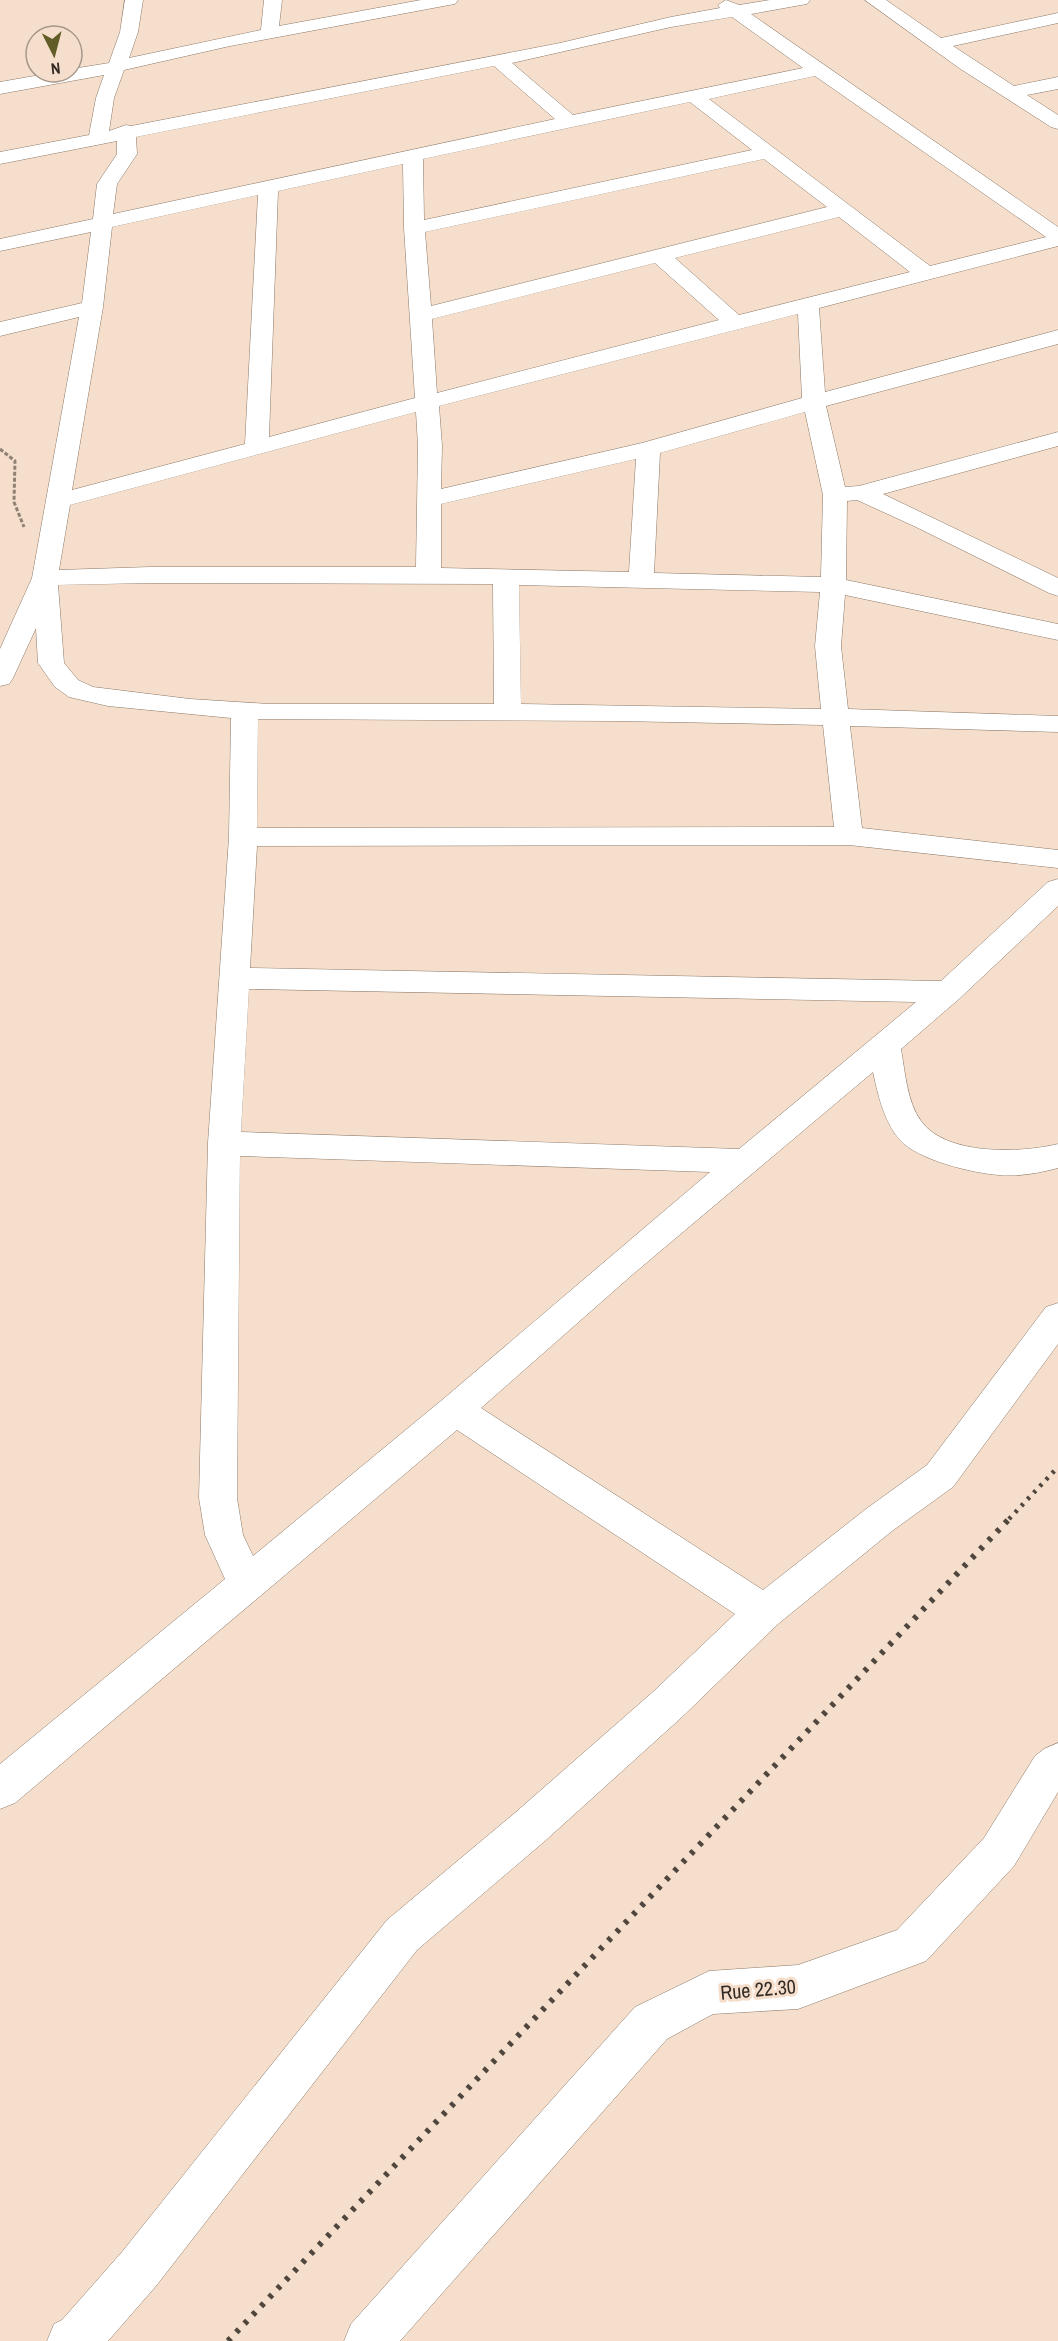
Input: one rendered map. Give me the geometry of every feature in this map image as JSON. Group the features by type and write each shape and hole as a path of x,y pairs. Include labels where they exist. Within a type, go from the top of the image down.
{"street":[{"path":"98,137 105,98 129,32 134,0"},
{"path":"269,34 273,0"},
{"path":"0,88 115,67 409,4 449,0"},
{"path":"0,158 126,131 304,99 498,60 671,22 729,6 801,0"},
{"path":"874,0 1009,93 1058,123"},
{"path":"729,6 1058,236"},
{"path":"939,44 1058,18"},
{"path":"498,60 568,122"},
{"path":"0,245 819,70"},
{"path":"1009,93 1058,83"},
{"path":"694,97 928,275"},
{"path":"126,131 127,154 106,184 92,307 45,578 51,663 58,676 68,686 85,694 246,712 836,716 1058,724"},
{"path":"414,228 765,153"},
{"path":"413,156 414,228 428,402 431,499 428,576"},
{"path":"257,447 268,188"},
{"path":"420,315 841,210"},
{"path":"58,501 428,402 1058,240"},
{"path":"658,254 735,323"},
{"path":"808,306 814,402 835,495 828,646 849,836"},
{"path":"0,329 25,325 92,307"},
{"path":"431,499 648,449 1058,337"},
{"path":"835,495 860,494 1058,439"},
{"path":"641,580 648,449"},
{"path":"860,494 925,522 1058,588"},
{"path":"45,578 174,574 428,576 832,585 1058,632"},
{"path":"0,678 45,578"},
{"path":"506,578 508,712"},
{"path":"246,712 243,837 224,1143 218,1498 224,1535 246,1584"},
{"path":"243,837 849,836 1058,859"},
{"path":"0,1790 455,1410 620,1266 948,992 1058,889"},
{"path":"233,978 948,992"},
{"path":"884,1044 890,1077 909,1130 931,1145 997,1163 1041,1161 1058,1156"},
{"path":"224,1143 746,1161"},
{"path":"71,2341 79,2337 139,2269 402,1935 531,1826 668,1704 764,1612 940,1476 1058,1317"},
{"path":"455,1410 764,1612"},
{"name":"Rue 22.30","path":"368,2341 651,2023 709,1993 798,1987 911,1946 999,1852 1049,1769 1058,1762"}],"path":[{"path":"0,449 15,461 14,502 45,578"}],"railway":[{"path":"1009,1519 1058,1467"},
{"path":"228,2341 1010,1518"}]}
